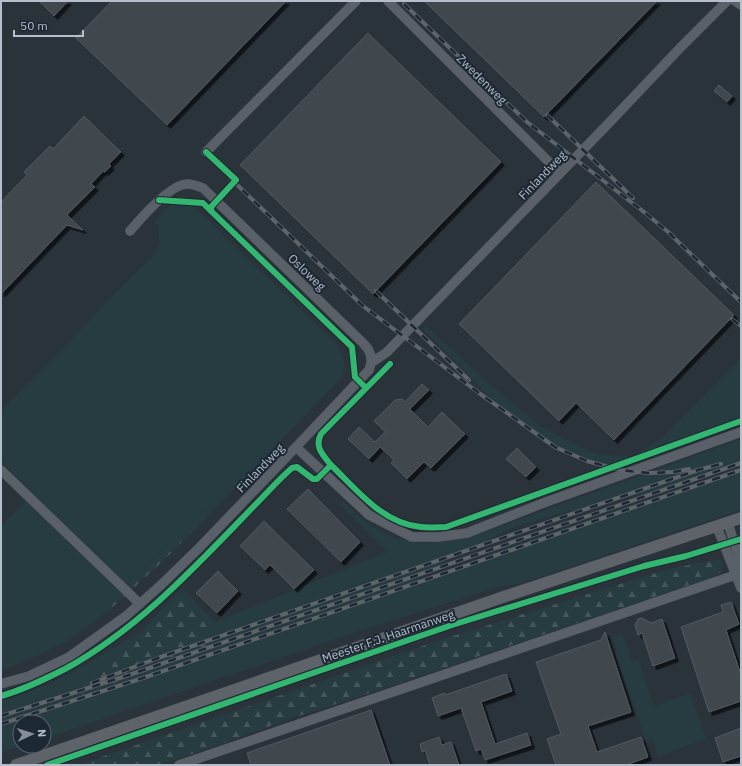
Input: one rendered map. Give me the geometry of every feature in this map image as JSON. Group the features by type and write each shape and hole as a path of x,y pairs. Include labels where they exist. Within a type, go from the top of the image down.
{"main road":[{"name":"Meester F.J. Haarmanweg","path":"16,765 506,596 741,518"}],"street":[{"path":"206,152 356,1"},
{"name":"Zwedenweg","path":"388,1 560,173"},
{"name":"Finlandweg","path":"371,363 387,352 727,1"},
{"path":"736,1 741,5"},
{"name":"Osloweg","path":"130,231 173,188 188,183 203,188 363,343 368,349 371,363"},
{"path":"296,447 359,382 369,370 371,363"},
{"name":"Finlandweg","path":"1,684 29,676 69,657 106,632 140,604 199,548 296,447 369,515 412,537 438,537 467,533 546,502 741,432"},
{"path":"1,470 140,604"},
{"path":"728,522 741,565"},
{"path":"717,526 738,574 741,588"},
{"path":"179,765 738,574"}],"green space":[{"path":"183,196 337,344 344,360 342,377 213,511 206,506 142,569 101,604 106,613 69,640 1,671 1,526 33,493 1,461 1,411 152,256 159,245 159,226 154,222 177,198"},
{"path":"426,326 491,385 540,426 595,454 631,457 661,439 741,358 741,424 615,469 593,463 550,445 516,421 502,409 422,329"},
{"path":"741,439 741,465 640,496 610,501 517,526 449,559 413,581 460,566 498,551 741,467 741,510 523,583 495,588 356,632 52,736 52,714 12,714 12,749 1,753 1,701 39,688 74,671 141,631 82,694 205,619 179,591 182,588 215,622 387,552 339,504 343,501 373,527 397,538 410,541 448,541 487,531"},
{"path":"206,506 213,511 163,561 106,613 101,604 129,582"},
{"path":"721,559 723,565 721,572 713,577 286,720 159,765 78,765 443,639 668,569"},
{"path":"179,591 205,619 209,650 81,695"},
{"path":"622,633 632,662 638,660 654,706 690,693 706,739 658,756 653,739 646,741 615,652 617,651 612,637"}],"building":[{"path":"39,1 68,1 54,16"},
{"path":"112,1 286,1 167,125 76,38"},
{"path":"424,1 657,1 544,117"},
{"path":"368,33 501,162 373,294 240,165"},
{"path":"719,85 732,96 727,102 714,91"},
{"path":"84,116 121,152 109,164 111,166 105,172 103,171 91,184 95,187 67,215 83,230 67,225 1,294 1,202 27,175 24,172 50,146 53,149"},
{"path":"596,182 734,315 614,440 576,403 559,421 459,324"},
{"path":"422,384 429,390 410,409 428,427 442,412 465,434 431,468 424,462 407,479 391,463 394,460 380,447 369,459 348,439 359,427 375,442 385,432 374,421 395,400 402,399 405,402"},
{"path":"517,448 536,467 526,477 506,459"},
{"path":"308,489 360,542 341,562 287,509"},
{"path":"264,521 314,570 294,589 270,565 265,570 240,546"},
{"path":"218,571 238,591 217,613 196,593"},
{"path":"731,602 739,624 726,630 741,675 741,701 709,712 681,627 723,612 721,605"},
{"path":"642,618 651,623 662,619 675,658 653,666 642,633 638,635 635,625 638,619"},
{"path":"605,632 631,712 588,726 597,752 641,737 648,757 626,765 556,765 547,739 561,734 536,662 601,640"},
{"path":"506,674 512,691 481,702 495,744 527,733 531,745 485,760 481,749 476,751 461,708 438,716 432,698"},
{"path":"371,710 390,765 251,765 247,753"},
{"path":"741,728 741,756 723,762 715,738"},
{"path":"439,737 442,745 451,742 459,765 430,765 425,751 422,752 420,744"}],"railway":[{"path":"404,4 527,122 673,236"},
{"path":"547,115 633,198"},
{"path":"231,179 363,306 479,393 555,447 587,461 620,470 648,473 674,472 689,469"},
{"path":"669,233 741,302"},
{"path":"376,291 469,380"},
{"path":"732,319 741,326"},
{"path":"1,716 132,674 741,463"},
{"path":"92,683 158,658 698,470 721,464"},
{"path":"1,724 143,678 741,470"}],"cycle path":[{"path":"206,152 236,180 211,207 211,211"},
{"path":"159,200 203,203 352,347 355,377 366,388"},
{"path":"1,696 26,687 65,669 92,653 143,615 212,550 292,468 297,467 313,479 317,479 331,465 320,451 318,443 321,434 390,364"},
{"path":"331,465 361,495 383,513 395,520 421,527 446,527 741,421"},
{"path":"47,765 452,625 644,566 686,556 741,539"}]}
